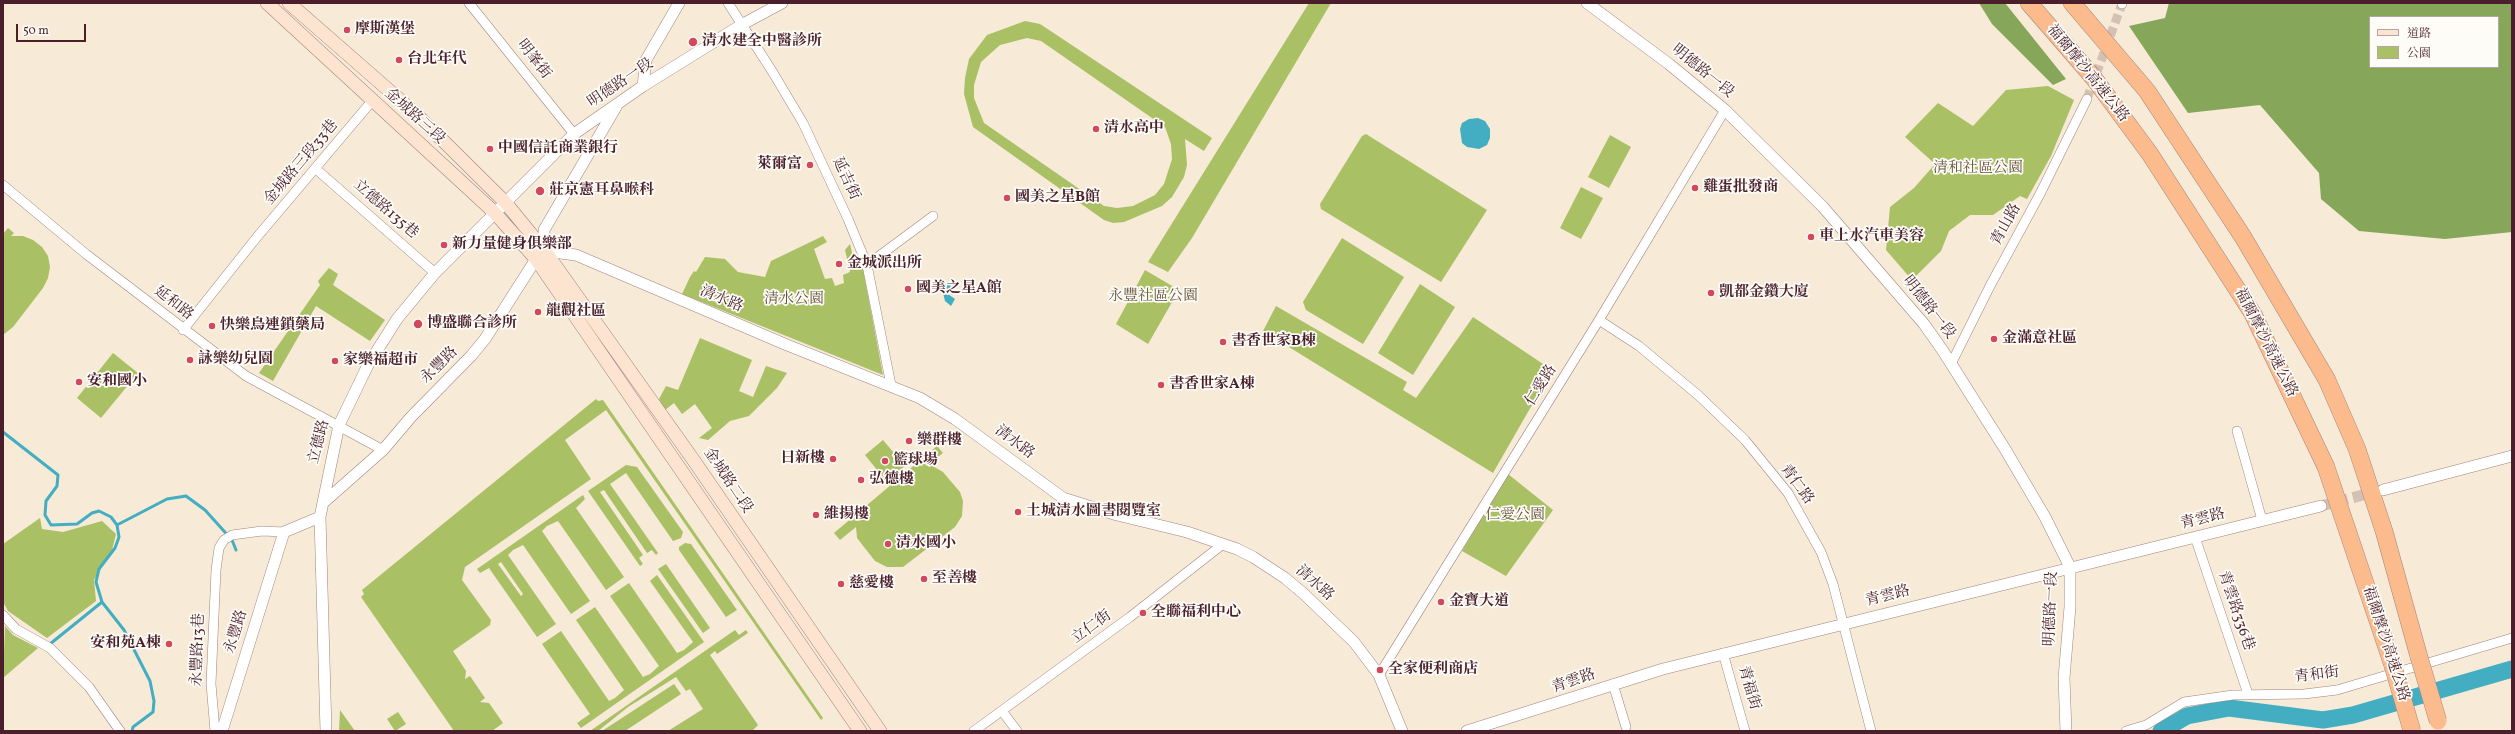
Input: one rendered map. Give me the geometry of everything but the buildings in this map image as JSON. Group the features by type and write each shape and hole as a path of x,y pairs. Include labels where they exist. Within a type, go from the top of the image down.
{"highway":[{"name":"福爾摩沙高速公路","path":"2029,3 2092,77 2150,154 2253,314 2326,467 2393,666 2412,731"},
{"name":"福爾摩沙高速公路","path":"2072,3 2123,61 2164,116 2279,295 2327,380 2357,449 2384,531 2439,726"}],"main road":[{"name":"金城路三段","path":"267,3 540,255"},
{"name":"金城路三段","path":"289,3 416,114 505,202 540,255"},
{"path":"540,255 860,731"},
{"name":"金城路二段","path":"540,255 692,458 880,731"}],"street":[{"name":"明峯街","path":"469,3 574,134"},
{"path":"643,86 646,60 679,3"},
{"name":"延吉街","path":"728,3 803,124 867,265 891,385"},
{"name":"明德路一段","path":"494,212 574,134 643,86 742,24 782,3"},
{"name":"明德路一段","path":"1587,3 1669,64 1725,110 1823,208 1924,324 1951,364 2020,474 2070,567 2070,607 2064,678 2066,731"},
{"name":"青山路","path":"1951,364 1990,286 2040,194 2087,99"},
{"name":"金城路三段33巷","path":"183,330 252,243 372,101"},
{"path":"540,255 544,230 617,104"},
{"name":"仁愛路","path":"1379,675 1599,320 1725,110"},
{"name":"立德路135巷","path":"316,169 434,273"},
{"name":"延和路","path":"3,185 183,330 246,376 383,450"},
{"name":"立德路","path":"326,731 320,517 339,425 361,377 397,319 434,273 494,212"},
{"path":"867,265 933,216"},
{"name":"清水路","path":"540,255 576,255 787,345 891,385 920,398 955,418 1063,498 1079,504 1187,532 1223,544 1253,558 1299,590 1354,642 1379,675 1402,731"},
{"name":"永豐路","path":"323,503 383,450 411,417 485,339 540,255"},
{"name":"青仁路","path":"1599,320 1640,346 1745,440 1788,494 1806,524 1823,558 1844,623 1871,731"},
{"path":"2237,431 2262,520"},
{"path":"2383,490 2512,456"},
{"name":"青雲路","path":"1467,731 1613,684 1723,653 2321,506"},
{"path":"284,532 320,517"},
{"name":"永豐路13巷","path":"215,731 211,684 216,570 219,548 224,540 232,535 262,531 284,532"},
{"name":"永豐路","path":"222,731 284,532"},
{"name":"青雲路336巷","path":"2195,537 2248,694"},
{"name":"立仁街","path":"974,731 1130,617 1223,544"},
{"path":"3,615 16,629 50,648 89,687 120,731"},
{"name":"青和街","path":"2126,731 2146,725 2184,702 2248,694 2304,694 2337,690 2512,638"},
{"name":"青福街","path":"1723,653 1745,731"},
{"path":"1613,684 1626,728"},
{"path":"1002,711 1017,731"}],"green space":[{"path":"1309,3 1331,3 1192,238 1168,272 1148,262"},
{"path":"1979,3 2005,3 2066,79 2053,85 1992,24"},
{"path":"2169,3 2512,3 2512,232 2445,239 2359,231 2321,199 2319,173 2260,105 2188,113 2129,26 2165,18"},
{"path":"1025,21 1040,24 1212,138 1204,151 1185,139 1187,165 1184,177 1172,197 1162,206 1124,222 1113,223 1104,220 973,127 964,94 965,78 969,59 987,35","holes":["1027,38 1041,41 1165,127 1171,144 1172,159 1164,184 1155,195 1133,206 1117,208 1104,206 984,123 974,98 974,85 981,62 1000,45"]},
{"name":"清和社區公園","path":"2048,86 2074,100 2051,156 2027,199 2020,196 1993,215 1970,215 1949,231 1941,251 1912,280 1886,250 1890,207 1914,188 1935,164 1905,137 1938,103 1973,126 2006,90"},
{"path":"1366,134 1487,210 1441,282 1321,209 1320,204 1362,136"},
{"path":"1610,135 1631,147 1609,188 1588,177"},
{"path":"1581,187 1603,198 1581,239 1560,228"},
{"path":"8,228 14,233 11,236 23,236 33,240 42,247 48,256 50,267 48,278 43,288 13,327 3,335 3,234"},
{"name":"清水公園","path":"823,236 827,242 814,249 825,279 832,278 835,286 844,283 843,275 850,272 845,250 850,244 854,261 863,269 883,375 682,294 690,277 694,271 696,272 705,257 725,259 738,272 765,277 771,261"},
{"path":"1342,238 1404,277 1363,344 1306,310 1303,302"},
{"path":"329,268 338,274 333,285 385,320 370,341 316,306 273,381 259,373 320,285 318,281"},
{"name":"永豐社區公園","path":"1145,270 1179,290 1148,344 1116,324"},
{"path":"1420,284 1455,307 1413,375 1378,353"},
{"path":"1276,306 1407,382 1403,390 1416,398 1473,317 1552,370 1493,473 1263,331"},
{"path":"700,338 752,360 739,391 753,397 766,366 787,373 777,388 749,416 730,421 708,440 699,438 712,428 695,404 682,414 674,403 665,410 659,399 666,386 678,390"},
{"path":"113,353 138,373 101,418 77,398"},
{"path":"596,399 598,401 603,400 823,718 821,720 606,410 565,440 591,479 465,567 462,580 491,620 490,625 453,651 466,671 465,679 470,676 485,698 480,702 489,703 503,723 492,731 454,731 361,597 364,594 362,590"},
{"name":"籃球場","path":"883,440 905,466 886,481 865,455"},
{"path":"937,446 943,453 929,464 943,472 960,492 963,501 962,516 955,527 903,567 887,567 875,561 857,538 856,527 840,540 834,533"},
{"path":"626,465 637,467 683,532 681,538 673,541 626,473 610,484 658,553 656,555 652,550 647,553 604,490 600,492 643,555 639,558 643,564 640,566 588,491"},
{"name":"仁愛公園","path":"1508,474 1553,510 1506,576 1462,551"},
{"path":"583,495 585,499 576,508 624,577 606,590 558,521 547,526 542,531 590,601 571,614 523,545 513,550 508,555 556,624 537,637 489,568 480,573 477,569","holes":["501,562 523,594 521,596 498,564"]},
{"path":"40,518 42,529 63,532 102,521 116,534 112,550 94,580 96,601 47,638 8,611 3,602 3,544"},
{"path":"685,543 691,544 737,610 726,617 679,550 679,547"},
{"path":"666,564 710,628 703,633 658,569"},
{"path":"657,575 704,642 581,728 577,723 590,714 542,644 561,631 609,701 615,698 624,690 576,620 595,607 643,677 650,674 659,666 610,596 629,583 677,653 684,650 693,642 650,581"},
{"path":"5,626 13,635 38,648 3,678"},
{"path":"735,630 739,635 746,630 748,633 717,654 715,651 710,655 758,725 752,731 668,731 703,709 690,689 686,691 676,677 628,707 598,731 590,731"},
{"path":"674,684 681,694 625,731 602,731"},
{"path":"340,710 355,731 339,731"},
{"path":"398,712 406,724 395,731 387,719"}],"water":[{"path":"1478,118 1485,121 1490,129 1490,138 1487,145 1479,149 1467,147 1462,143 1460,129 1462,123 1469,119"},
{"path":"949,281 952,291 948,294 955,299 951,306 945,301 943,293 945,290 946,292 946,287 942,285 944,282"}],"waterway":[{"path":"3,432 58,475 57,486 46,501 45,515 51,525 77,524 92,513 99,511 111,517 117,525 119,537 115,548 99,569 96,582 102,602 124,630 150,681 154,701 153,712 133,727 132,731"},
{"path":"117,525 167,499 186,496 205,510 232,540 236,550"},
{"path":"50,644 102,602"},
{"path":"2161,731 2187,716 2229,708 2323,720 2353,715 2512,669"}],"tunnel":[{"path":"2087,99 2122,4"},
{"path":"2321,506 2378,491"}],"place":[{"name":"摩斯漢堡","path":"347,30"},
{"name":"清水建全中醫診所","path":"693,42"},
{"name":"台北年代","path":"399,60"},
{"name":"清水高中","path":"1096,129"},
{"name":"中國信託商業銀行","path":"490,149"},
{"name":"萊爾富","path":"810,165"},
{"name":"雞蛋批發商","path":"1695,188"},
{"name":"莊京憲耳鼻喉科","path":"540,191"},
{"name":"國美之星B館","path":"1007,198"},
{"name":"車上水汽車美容","path":"1811,237"},
{"name":"新力量健身俱樂部","path":"444,245"},
{"name":"金城派出所","path":"839,264"},
{"name":"國美之星A館","path":"908,289"},
{"name":"凱都金鑽大廈","path":"1711,293"},
{"name":"龍觀社區","path":"538,312"},
{"name":"博盛聯合診所","path":"418,324"},
{"name":"快樂鳥連鎖藥局","path":"212,326"},
{"name":"金滿意社區","path":"1994,339"},
{"name":"書香世家B棟","path":"1223,342"},
{"name":"詠樂幼兒園","path":"190,360"},
{"name":"家樂福超市","path":"335,361"},
{"name":"安和國小","path":"79,382"},
{"name":"書香世家A棟","path":"1161,385"},
{"name":"樂群樓","path":"909,441"},
{"name":"日新樓","path":"833,459"},
{"name":"籃球場","path":"885,461"},
{"name":"弘德樓","path":"861,480"},
{"name":"土城清水圖書閱覽室","path":"1018,512"},
{"name":"維揚樓","path":"816,515"},
{"name":"清水國小","path":"888,544"},
{"name":"至善樓","path":"924,579"},
{"name":"慈愛樓","path":"841,584"},
{"name":"金寶大道","path":"1441,602"},
{"name":"全聯福利中心","path":"1143,613"},
{"name":"安和苑A棟","path":"169,644"},
{"name":"全家便利商店","path":"1380,670"}]}
